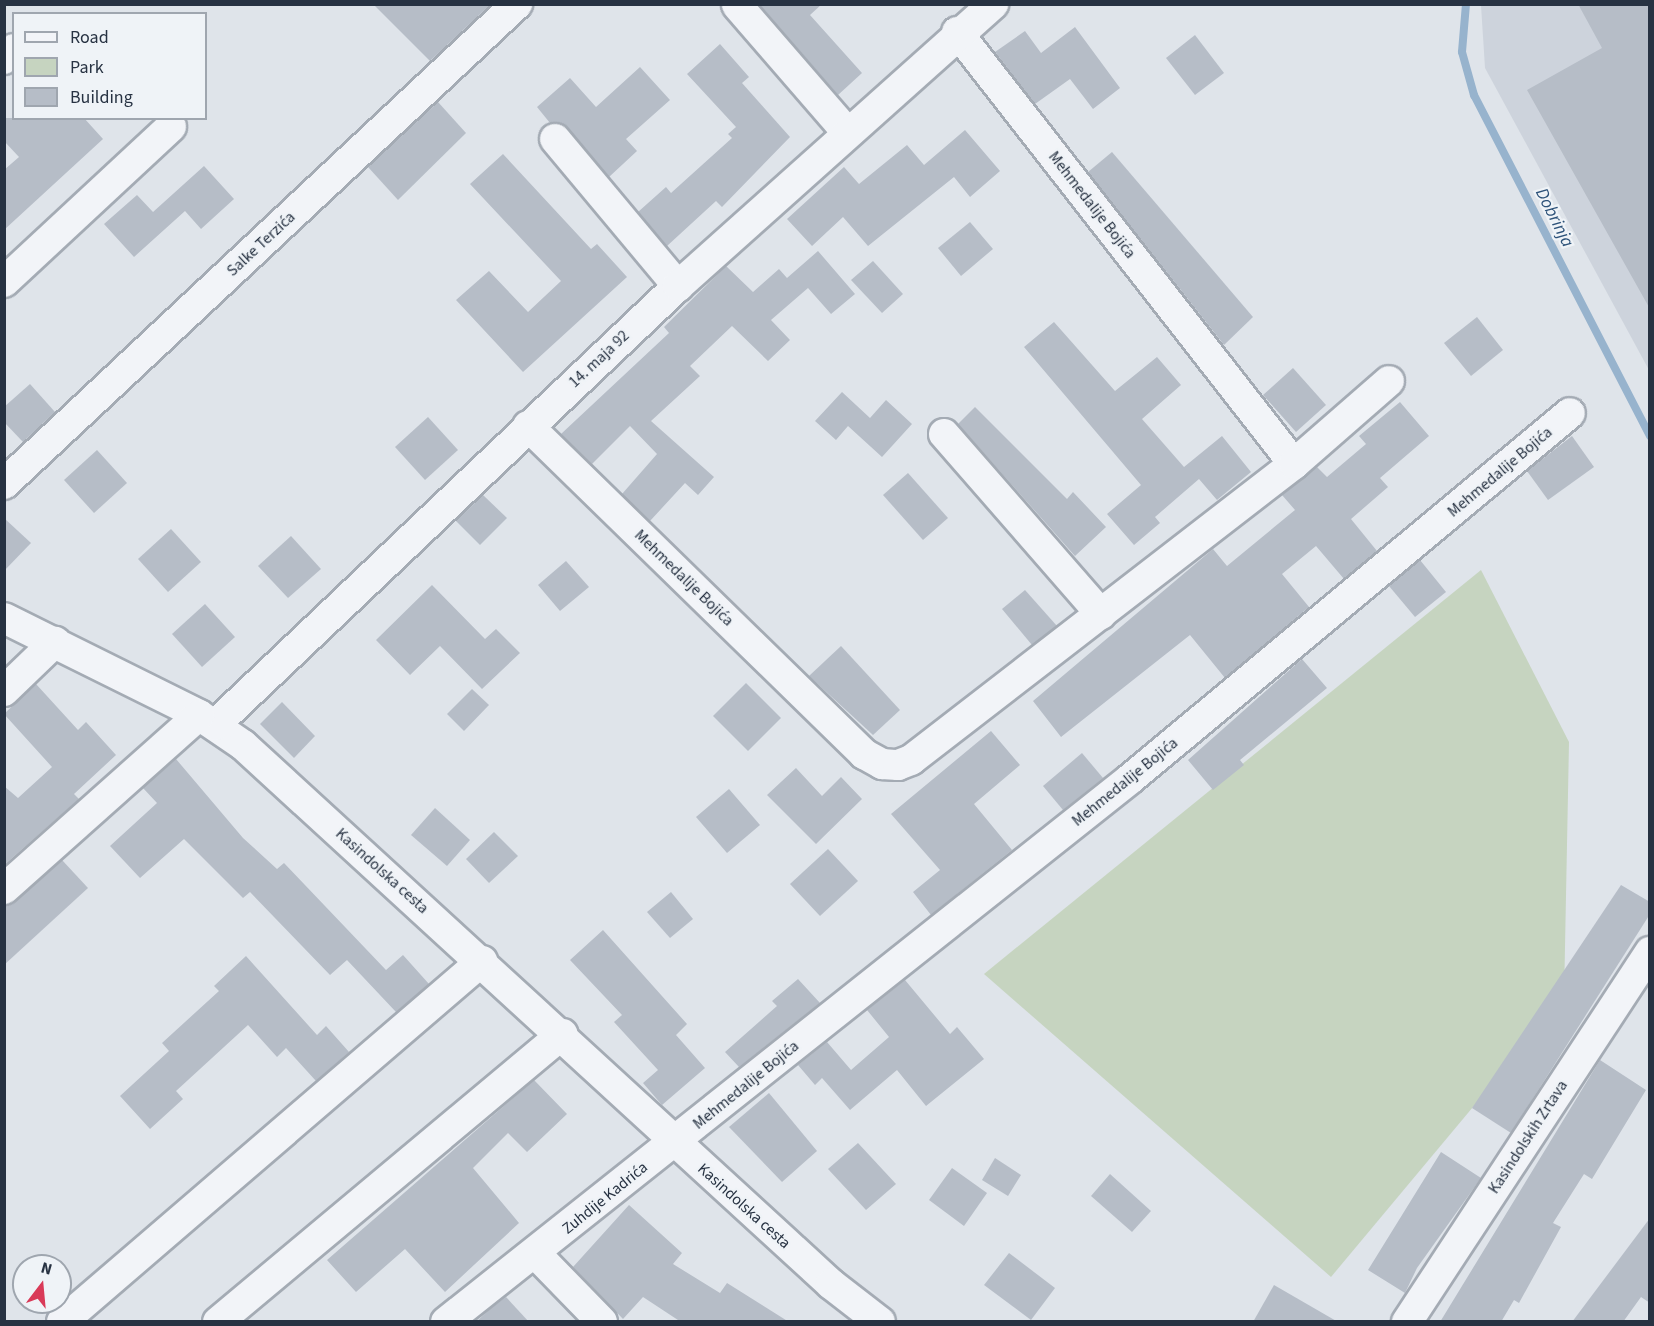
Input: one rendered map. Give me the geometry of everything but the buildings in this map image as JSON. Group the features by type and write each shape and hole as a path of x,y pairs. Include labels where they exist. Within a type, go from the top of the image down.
{"street":[{"name":"Salke Terzića","path":"4,484 517,4"},
{"name":"14. maja 92","path":"207,720 847,132 957,32 993,4"},
{"path":"737,5 847,132"},
{"name":"Mehmedalije Bojića","path":"957,32 1294,464"},
{"path":"4,282 171,127"},
{"path":"555,139 678,286"},
{"name":"Mehmedalije Bojića","path":"528,426 864,754 882,764 911,760 1294,464 1389,381"},
{"name":"Mehmedalije Bojića","path":"674,1142 1130,779 1570,413"},
{"path":"944,434 1101,614"},
{"name":"Kasindolska cesta","path":"4,618 207,720 482,961 674,1142 831,1284 880,1322"},
{"path":"4,691 55,642"},
{"path":"4,889 207,720"},
{"name":"Kasindolskih Zrtava","path":"1407,1322 1650,952"},
{"path":"62,1322 482,961"},
{"path":"218,1322 562,1034"},
{"name":"Zuhdije Kadrića","path":"446,1322 674,1142"},
{"path":"535,1253 602,1322"}],"shaded area":[{"path":"1481,5 1649,5 1649,370 1485,68"}],"green space":[{"path":"1481,570 1569,742 1564,998 1331,1277 984,974"}],"waterway":[{"name":"Dobrinja","path":"1466,4 1462,52 1474,95 1650,436"}]}
